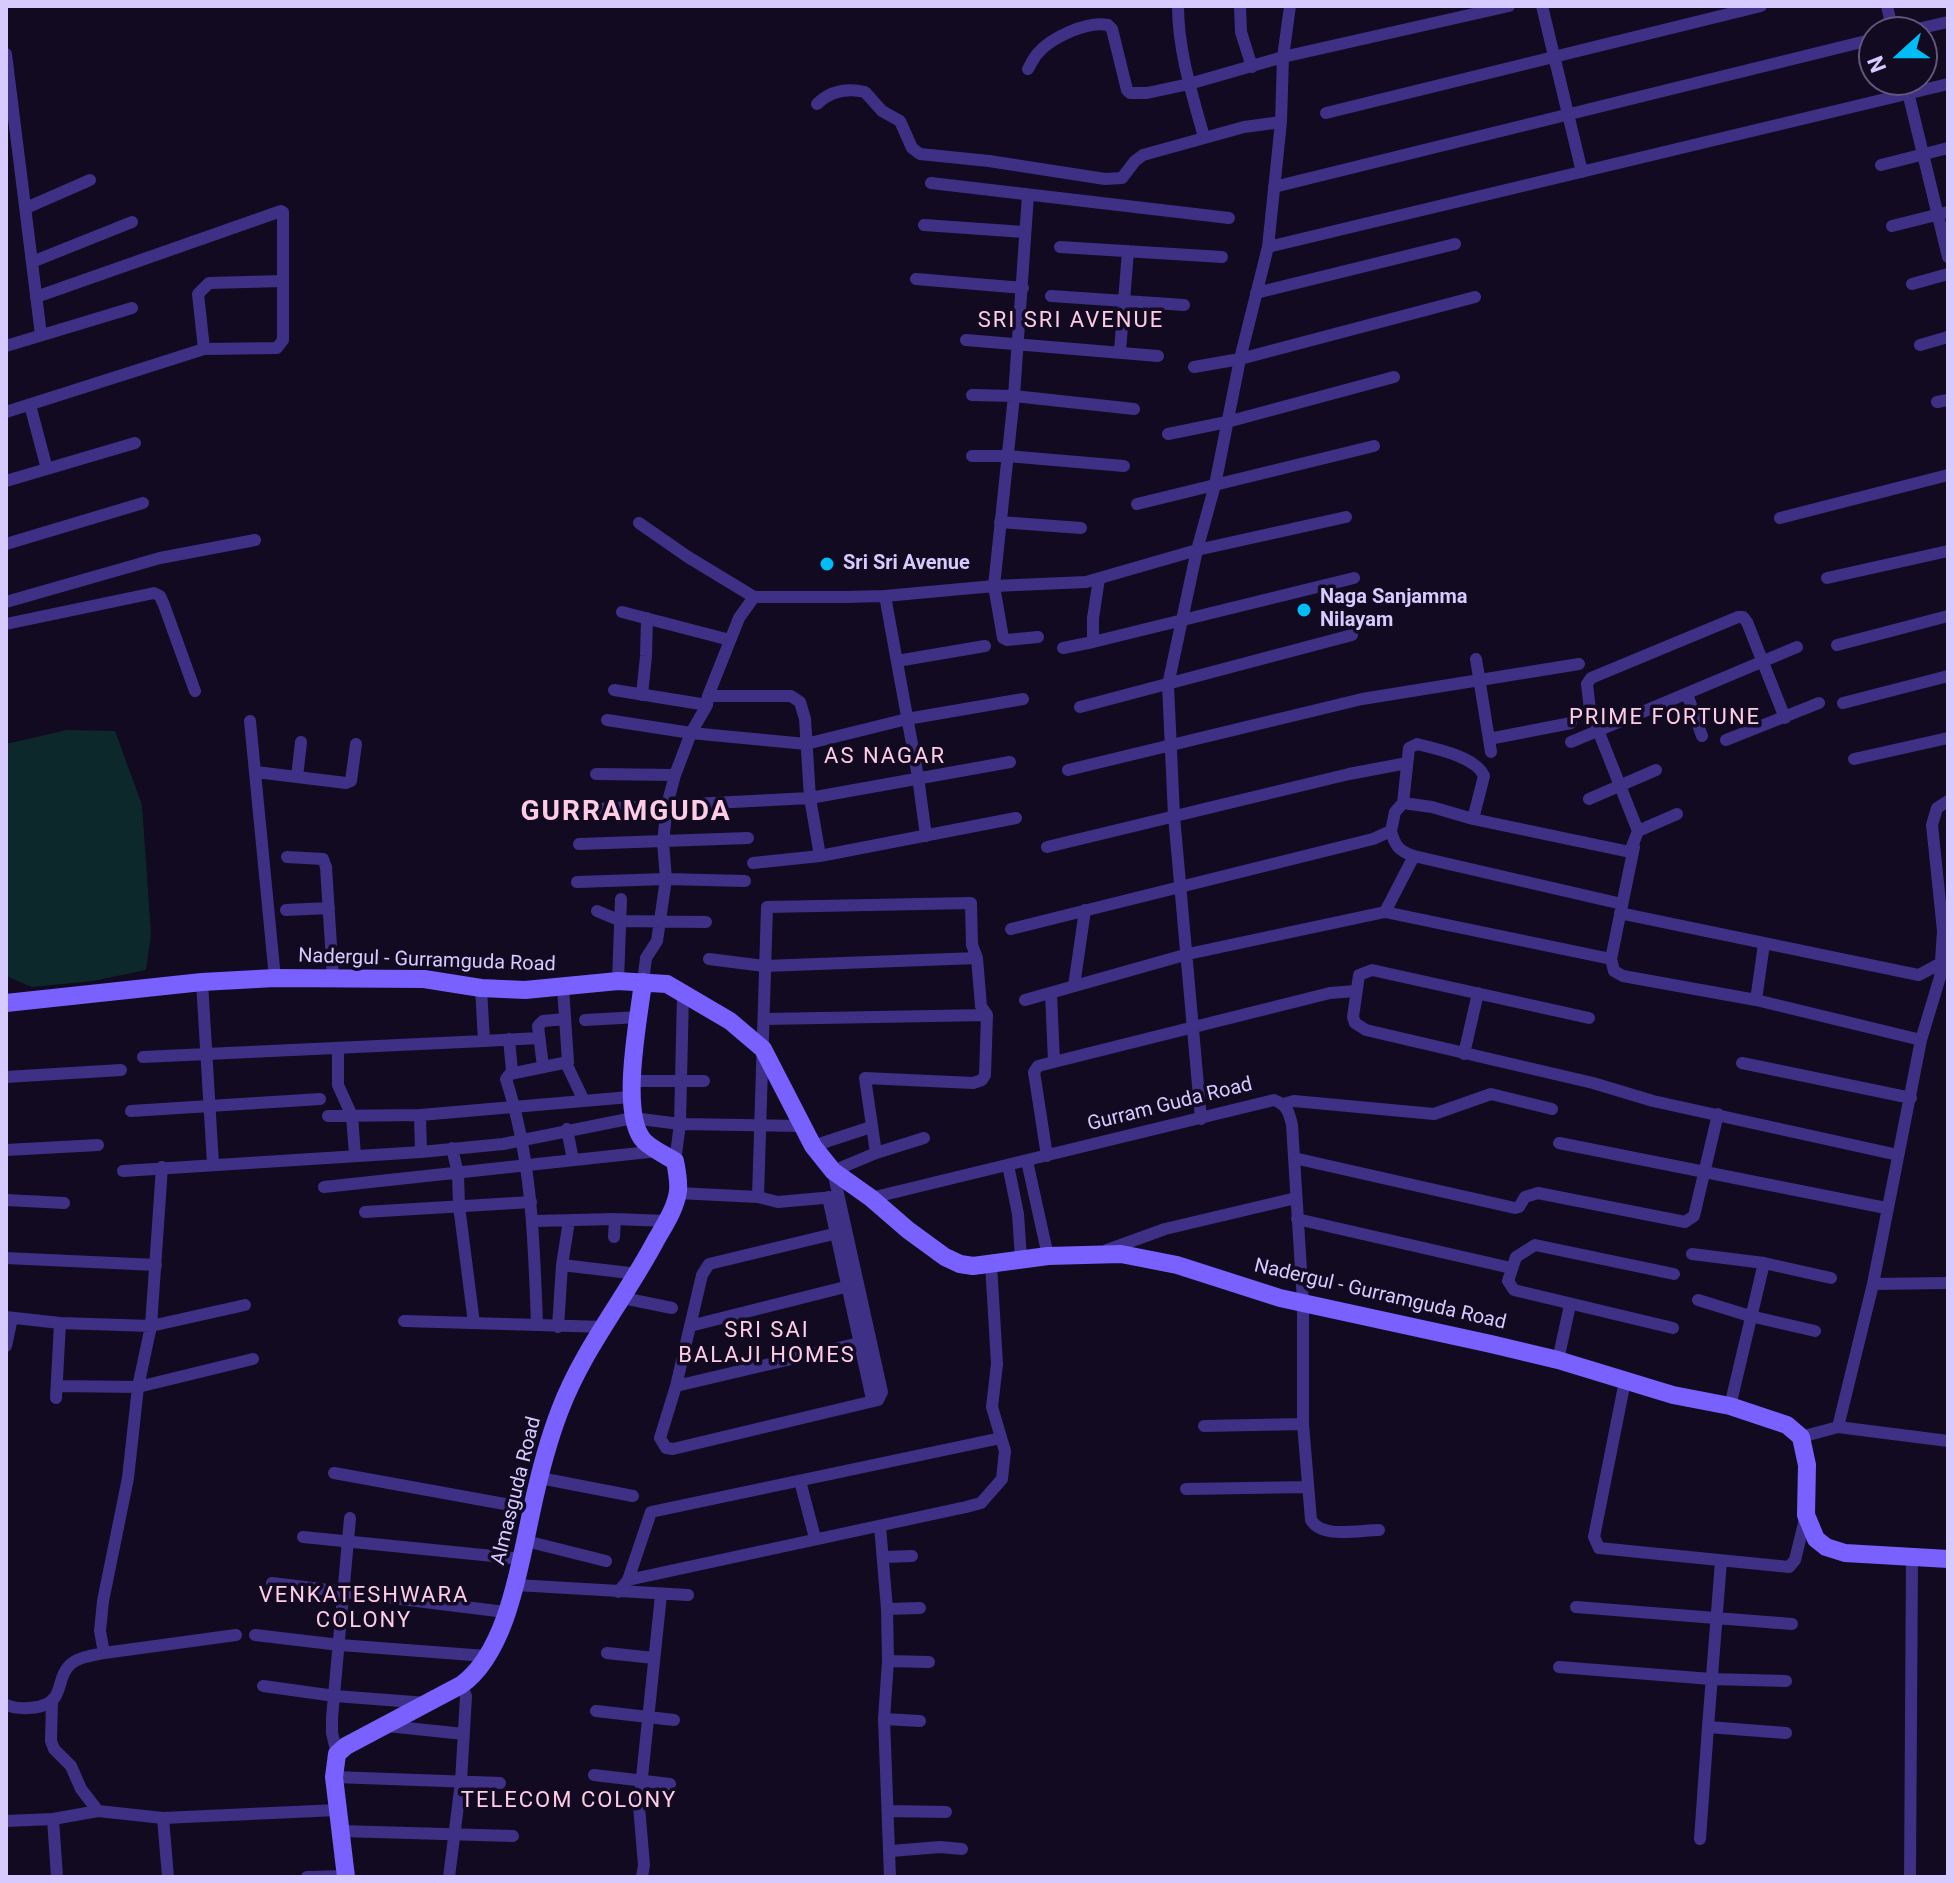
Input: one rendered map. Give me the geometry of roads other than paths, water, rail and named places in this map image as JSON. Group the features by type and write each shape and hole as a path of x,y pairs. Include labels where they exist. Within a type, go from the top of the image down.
{"main road":[{"name":"Nadergul - Gurramguda Road","path":"6,1003 202,982 275,978 424,979 481,988 563,988 618,981 667,984 730,1021 763,1049 813,1146 833,1171 908,1230 960,1264 991,1264 1048,1256 1121,1254 1177,1265 1268,1295 1558,1360 1673,1395 1730,1406 1787,1425 1801,1437"},
{"path":"643,982 631,1089 633,1118 644,1148 675,1161"},
{"name":"Almasguda Road","path":"337,1754 346,1746 461,1685 471,1677 500,1634 516,1585 532,1509 560,1410 569,1389 666,1221 678,1193 675,1161"},
{"path":"1801,1437 1807,1465 1806,1515 1816,1539 1826,1547 1845,1553 1948,1559"},
{"path":"337,1754 334,1777 346,1876"}],"street":[{"path":"1178,6 1178,26 1189,84 1204,137"},
{"path":"1240,6 1241,32 1252,67"},
{"path":"1201,1119 1174,816 1168,685 1268,247 1290,6"},
{"path":"1028,69 1038,53 1050,43 1101,23 1112,29 1124,84 1130,93 1147,93 1283,57 1509,6"},
{"path":"1542,6 1582,172"},
{"path":"1326,113 1761,6"},
{"path":"1274,187 1858,43"},
{"path":"6,54 41,335"},
{"path":"817,104 825,96 840,90 865,92 882,111 900,121 912,148 920,154 1105,179 1122,178 1143,155 1254,125 1281,122"},
{"path":"1268,247 1582,172 1873,96"},
{"path":"1909,96 1923,154 1943,213 1948,257"},
{"path":"1881,165 1948,148"},
{"path":"26,208 90,180"},
{"path":"931,183 1229,218"},
{"path":"1028,195 1014,396 994,586 1003,638 1038,637"},
{"path":"6,412 204,349 277,348 282,345 283,212 36,297"},
{"path":"1892,226 1943,213"},
{"path":"32,262 132,222"},
{"path":"924,225 1024,232"},
{"path":"1256,293 1455,244"},
{"path":"1060,247 1222,257"},
{"path":"1120,351 1128,251"},
{"path":"1912,284 1948,274"},
{"path":"916,279 1023,288"},
{"path":"204,349 198,294 203,287 209,283 283,281"},
{"path":"1051,296 1184,305"},
{"path":"1194,367 1240,359 1475,297"},
{"path":"6,346 132,308"},
{"path":"1920,345 1948,337"},
{"path":"966,340 1158,356"},
{"path":"1168,434 1227,422 1394,377"},
{"path":"972,395 1014,396 1134,409"},
{"path":"30,405 47,469"},
{"path":"6,481 135,443"},
{"path":"1137,504 1374,446"},
{"path":"972,456 1124,466"},
{"path":"1780,518 1948,475"},
{"path":"6,544 143,503"},
{"path":"639,523 754,597 885,596 994,586 1086,582 1197,550 1346,517"},
{"path":"1000,522 1081,528"},
{"path":"6,602 160,558 255,540"},
{"path":"1827,578 1948,551"},
{"path":"1063,648 1354,578"},
{"path":"1086,582 1093,618 1093,642"},
{"path":"6,624 154,593 160,596 164,605 195,691"},
{"path":"885,596 926,836"},
{"path":"643,982 646,958 657,941 661,921 666,879 663,842 667,805 675,775 739,618 754,597"},
{"path":"622,612 730,640"},
{"path":"1837,645 1948,616"},
{"path":"1785,718 1743,617 1591,678 1587,684 1590,710 1638,831 1611,959 1614,971 1623,976 1756,1000 1921,1040"},
{"path":"642,695 647,618"},
{"path":"1080,707 1352,635"},
{"path":"897,661 985,646"},
{"path":"1571,742 1797,647"},
{"path":"1476,659 1490,745 1571,723"},
{"path":"1068,770 1362,699 1579,664"},
{"path":"1843,703 1948,676"},
{"path":"614,690 708,700 791,696 800,702 805,719 810,798 820,856"},
{"path":"1687,694 1702,736"},
{"path":"607,720 691,733 806,744 907,719 1023,699"},
{"path":"1726,740 1819,703"},
{"path":"250,721 275,978"},
{"path":"1854,759 1948,738"},
{"path":"297,777 301,742"},
{"path":"256,772 346,783 351,781 356,744"},
{"path":"1473,819 1484,776 1480,768 1445,751 1417,744 1409,748 1403,803 1395,812 1391,831 1401,852 1764,944 1919,975 1941,963"},
{"path":"577,810 810,798 1010,762"},
{"path":"1047,847 1349,774 1407,763"},
{"path":"1589,799 1656,770"},
{"path":"596,774 675,775"},
{"path":"1838,1427 1873,1284 1921,1040 1940,977 1945,930 1942,869 1932,825 1937,808 1948,801"},
{"path":"1403,803 1628,852 1634,847"},
{"path":"1638,831 1677,814"},
{"path":"753,863 820,856 1016,818"},
{"path":"1011,929 1181,885 1307,857 1391,831"},
{"path":"579,844 748,838"},
{"path":"1385,912 1414,856"},
{"path":"287,857 323,859 328,875 333,977"},
{"path":"577,882 666,879 745,881"},
{"path":"618,981 621,899"},
{"path":"758,1197 767,907 971,903 970,927 977,958 981,1006 987,1015 987,1062 982,1080 973,1083 865,1078 876,1153"},
{"path":"286,910 329,908"},
{"path":"1074,986 1085,910"},
{"path":"597,911 621,921 706,922"},
{"path":"1025,1000 1188,954 1385,912 1611,959"},
{"path":"1756,1000 1764,944"},
{"path":"709,959 764,966 977,958"},
{"path":"1589,1018 1372,970 1359,975 1353,1017 1359,1027 1464,1054 1593,1083 1653,1101 1898,1155"},
{"path":"202,982 213,1164"},
{"path":"481,988 484,1041"},
{"path":"563,988 569,1058 566,1063"},
{"path":"1047,1156 1034,1072 1038,1066 1341,991 1355,991"},
{"path":"1051,993 1054,1061"},
{"path":"1464,1054 1478,993"},
{"path":"675,1161 680,1124 683,994"},
{"path":"765,1019 987,1015"},
{"path":"585,1020 639,1017"},
{"path":"543,1067 538,1026 543,1021 565,1019"},
{"path":"143,1057 538,1038"},
{"path":"509,1039 510,1074"},
{"path":"338,1050 338,1085 352,1116 355,1155"},
{"path":"537,1325 534,1221 523,1139 506,1079 510,1074 566,1063"},
{"path":"566,1063 584,1101"},
{"path":"1742,1063 1911,1098"},
{"path":"6,1077 121,1070"},
{"path":"328,1116 420,1115 584,1101 631,1089 704,1081"},
{"path":"1283,1104 1294,1101 1434,1114 1491,1094 1552,1109"},
{"path":"131,1111 320,1099"},
{"name":"Gurram Guda Road","path":"871,1198 1274,1100 1283,1104 1292,1125 1303,1302 1303,1424 1311,1520 1315,1527 1325,1531 1379,1530"},
{"path":"1294,1158 1515,1208 1529,1194 1538,1193 1680,1222 1694,1216 1718,1114"},
{"path":"420,1115 421,1152"},
{"path":"123,1171 503,1144 633,1118 680,1124 802,1126"},
{"path":"813,1146 871,1127"},
{"path":"567,1129 573,1160"},
{"path":"841,1232 709,1264 702,1275 676,1386 661,1430 660,1438 666,1448 673,1449 878,1400 882,1392 866,1342 841,1232 833,1197 833,1171 924,1138"},
{"path":"1559,1143 1886,1208"},
{"path":"6,1150 98,1145"},
{"path":"452,1148 458,1174 459,1206 474,1323"},
{"path":"324,1187 526,1166 644,1148"},
{"path":"1027,1161 1048,1256"},
{"path":"1008,1165 1018,1214 1021,1259"},
{"path":"104,1653 100,1631 103,1601 128,1478 138,1387 151,1326 162,1167"},
{"path":"678,1193 758,1197 778,1202 833,1197"},
{"path":"1092,1255 1165,1229 1296,1198"},
{"path":"6,1200 64,1203"},
{"path":"365,1212 531,1202"},
{"path":"614,1237 615,1219"},
{"path":"1297,1219 1511,1268"},
{"path":"534,1221 666,1221"},
{"path":"558,1327 562,1265 569,1221"},
{"path":"1673,1328 1514,1290 1508,1281 1516,1257 1535,1245 1674,1274"},
{"path":"1692,1254 1764,1263 1831,1278"},
{"path":"6,1258 156,1265"},
{"path":"1730,1406 1764,1263"},
{"path":"628,1580 981,1503 1002,1479 1005,1451 992,1407 997,1364 991,1264"},
{"path":"562,1265 638,1274"},
{"path":"1873,1284 1948,1283"},
{"path":"690,1326 853,1285"},
{"path":"623,1298 672,1308"},
{"path":"1698,1300 1815,1331"},
{"path":"6,1346 9,1317 60,1323 151,1326 245,1305"},
{"path":"1558,1360 1570,1305"},
{"path":"404,1321 605,1327"},
{"path":"60,1323 57,1392 138,1387 253,1359"},
{"path":"676,1386 866,1342"},
{"path":"1625,1381 1595,1544 1604,1549 1792,1565 1806,1515"},
{"path":"1204,1426 1303,1424"},
{"path":"1801,1437 1838,1427 1948,1441"},
{"path":"618,1592 628,1580 651,1512 1001,1438"},
{"path":"334,1473 532,1509"},
{"path":"540,1478 633,1496"},
{"path":"800,1481 815,1538"},
{"path":"1186,1489 1308,1487"},
{"path":"337,1754 332,1733 350,1518"},
{"path":"880,1526 887,1609 888,1661 884,1719 890,1877"},
{"path":"303,1537 524,1550 606,1561"},
{"path":"884,1557 912,1556"},
{"path":"1910,1877 1912,1558"},
{"path":"1700,1839 1721,1561"},
{"path":"272,1583 505,1612"},
{"path":"516,1585 688,1595"},
{"path":"642,1877 644,1865 639,1806 661,1595"},
{"path":"1576,1607 1792,1624"},
{"path":"887,1609 920,1608"},
{"path":"98,1811 81,1789 71,1766 54,1749 51,1741 52,1701 66,1668 74,1662 104,1653 236,1635"},
{"path":"255,1635 486,1656"},
{"path":"607,1653 654,1658"},
{"path":"888,1661 929,1662"},
{"path":"1559,1667 1711,1679 1786,1681"},
{"path":"449,1877 464,1734 466,1696 461,1685"},
{"path":"263,1686 335,1696 430,1703"},
{"path":"6,1705 24,1708 52,1701"},
{"path":"596,1711 674,1720"},
{"path":"884,1719 920,1721"},
{"path":"387,1726 464,1734"},
{"path":"1708,1727 1786,1733"},
{"path":"594,1775 670,1784"},
{"path":"334,1777 500,1783"},
{"path":"6,1821 53,1819 98,1811 163,1818 337,1810"},
{"path":"888,1811 946,1812"},
{"path":"163,1818 168,1877"},
{"path":"53,1819 57,1877"},
{"path":"340,1831 513,1836"},
{"path":"891,1851 940,1847 962,1849"},
{"path":"307,1877 346,1876"}],"place":[{"name":"Sri Sri Avenue","path":"827,564"},
{"name":"Naga Sanjamma Nilayam","path":"1304,610"}],"district":[{"name":"SRI SRI AVENUE","path":"1071,321"},
{"name":"PRIME FORTUNE","path":"1665,718"},
{"name":"AS NAGAR","path":"885,757"},
{"name":"GURRAMGUDA","path":"626,813"},
{"name":"SRI SAI BALAJI HOMES","path":"767,1344"},
{"name":"VENKATESHWARA COLONY","path":"364,1608"},
{"name":"TELECOM COLONY","path":"569,1801"}]}
